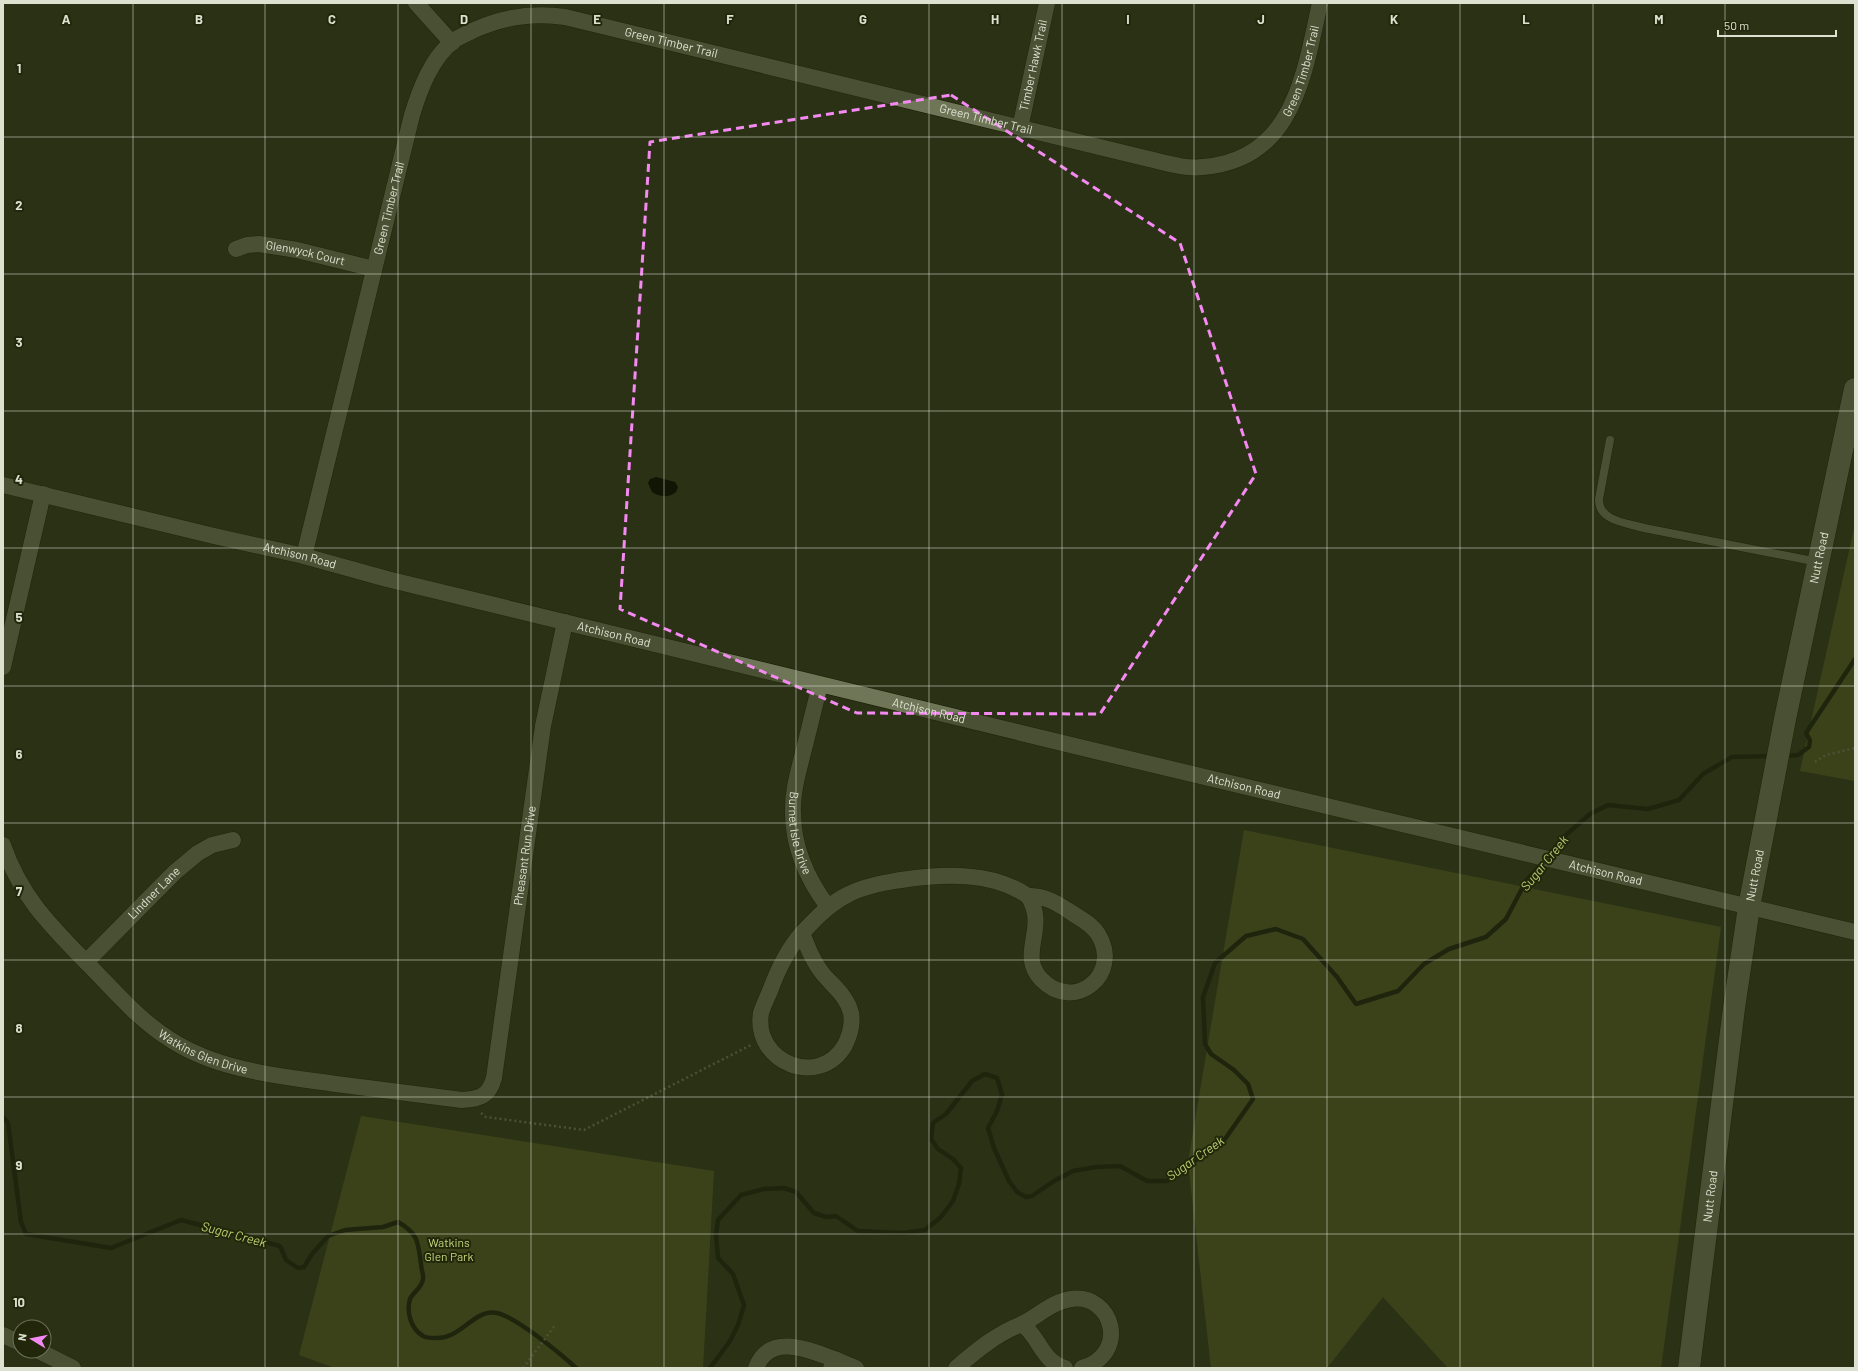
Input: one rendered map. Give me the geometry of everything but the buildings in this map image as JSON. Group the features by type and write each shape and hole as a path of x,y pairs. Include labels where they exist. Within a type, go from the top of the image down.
{"street":[{"path":"416,3 452,43"},
{"name":"Timber Hawk Trail","path":"1020,128 1047,3"},
{"name":"Green Timber Trail","path":"304,556 409,124 418,96 431,68 452,43 480,28 512,17 529,15 558,16 1184,167 1203,167 1226,164 1242,157 1273,135 1286,118 1295,100 1320,3"},
{"name":"Glenwyck Court","path":"236,249 247,245 259,244 297,250 374,270"},
{"name":"Nutt Road","path":"1690,1368 1734,1008 1749,907 1771,787 1855,389"},
{"name":"Atchison Road","path":"3,485 304,556 353,570 820,685 1855,932"},
{"path":"3,668 43,494"},
{"name":"Pheasant Run Drive","path":"489,1090 494,1078 543,726 565,622"},
{"name":"Burnet Isle Drive","path":"820,685 795,785 793,813 794,832 799,853 810,881 828,907"},
{"name":"Lindner Lane","path":"86,962 175,872 198,853 212,846 233,840"},
{"name":"Watkins Glen Drive","path":"3,845 18,879 34,907 150,1026 170,1040 192,1052 215,1062 253,1071 462,1100 475,1100 486,1094 489,1090"},
{"path":"802,933 810,955 822,973 847,1002 851,1013 852,1027 848,1040 842,1050 832,1060 818,1066 806,1068 794,1066 782,1061 770,1050 761,1029 761,1013 776,974 790,947 802,933 828,907 850,894 885,883 920,878 956,875 989,880 1018,889 1028,896 1034,905 1036,928 1031,951 1035,972 1042,980 1055,989 1068,992 1078,992 1088,989 1101,974 1105,959 1104,948 1098,934 1092,926 1051,900 1041,896 1028,896"},
{"path":"956,1368 978,1349 1007,1330 1022,1324 1063,1300 1074,1298 1089,1301 1097,1305 1108,1320 1112,1338 1104,1355 1097,1361 1082,1368"},
{"path":"1022,1324 1031,1330 1039,1345 1052,1362 1065,1368"},
{"path":"756,1368 765,1353 771,1349 782,1346 794,1346 809,1350 834,1364 856,1368"},
{"path":"52,1358 70,1367"}],"lane":[{"path":"1610,440 1599,507 1605,515 1618,521 1644,528 1819,562"}],"path":[{"path":"1815,762 1826,755 1855,748"},
{"path":"462,1100 486,1117 584,1130 764,1039"},
{"path":"523,1368 556,1324"}],"highlighted area":[{"path":"951,95 1180,243 1256,474 1100,714 857,713 620,609 650,142"}],"green space":[{"path":"1855,524 1855,781 1800,771"},
{"path":"1244,830 1721,927 1661,1368 1448,1368 1383,1297 1327,1368 1211,1368 1188,1162"},
{"name":"Watkins Glen Park","path":"361,1116 714,1171 703,1368 335,1368 299,1355"}],"shaded area":[{"path":"656,477 675,482 678,487 676,492 664,496 652,492 648,483 650,479"}],"waterway":[{"name":"Sugar Creek","path":"1784,756 1798,755 1809,747 1810,740 1806,733 1855,659"},
{"name":"Sugar Creek","path":"1549,855 1567,834 1590,814 1608,805 1648,809 1679,800 1703,774 1732,757 1772,756"},
{"name":"Sugar Creek","path":"710,1368 730,1341 738,1325 744,1305 733,1274 718,1258 716,1234 718,1220 741,1195 764,1189 784,1188 796,1192 814,1213 826,1217 836,1216 858,1231 902,1233 925,1230 941,1217 953,1201 959,1184 961,1168 953,1159 938,1149 931,1139 933,1123 946,1114 972,1081 985,1074 997,1078 1002,1094 997,1111 988,1128 994,1148 1009,1181 1017,1192 1026,1197 1032,1196 1054,1181 1073,1171 1096,1167 1120,1166 1147,1181 1167,1181 1225,1139 1253,1099 1248,1084 1234,1070 1211,1054 1205,1044 1203,997 1215,963 1246,936 1276,929 1303,939 1337,977 1356,1004 1398,991 1424,964 1449,949 1486,937 1506,919 1526,881 1544,861"},
{"name":"Sugar Creek","path":"3,1117 8,1123 21,1222 26,1234 111,1248 181,1220 280,1246 286,1260 298,1268 304,1267 312,1254 328,1236 345,1230 383,1227 398,1222 405,1226 414,1235 419,1250 423,1279 421,1285 410,1299 409,1304 410,1320 419,1333 427,1338 444,1337 460,1330 481,1315 497,1313 526,1328 576,1368"}]}
